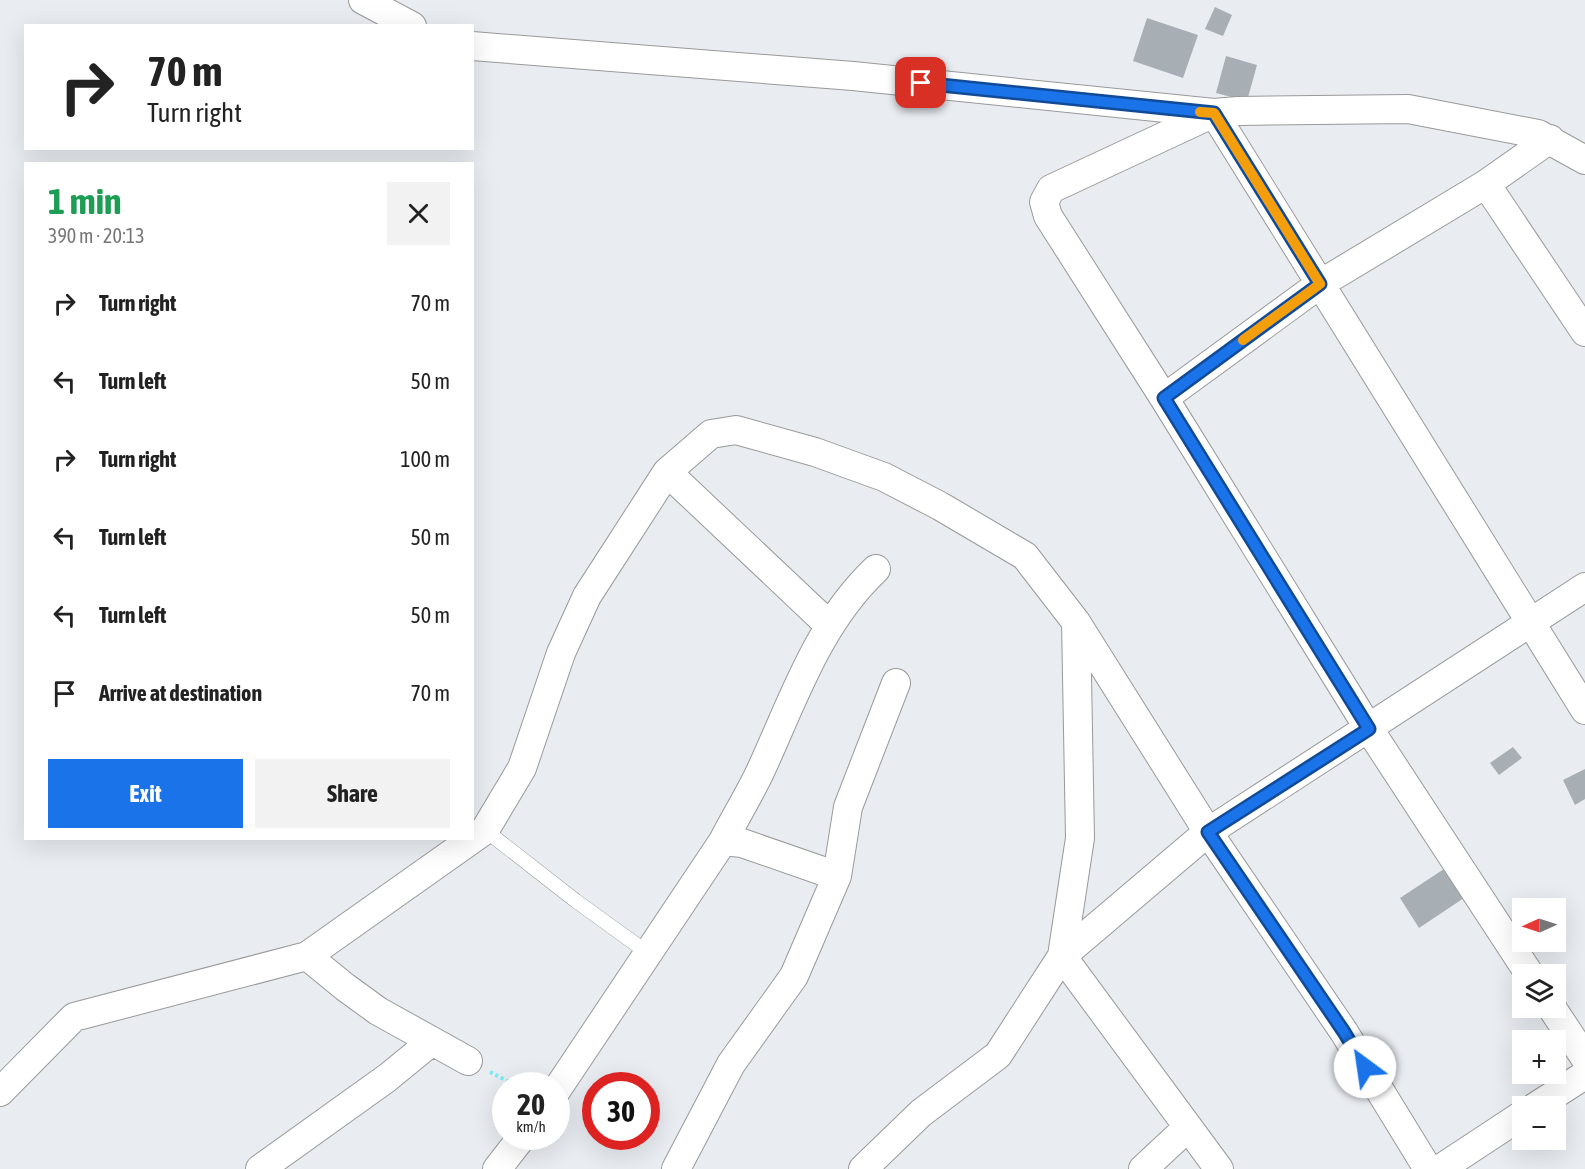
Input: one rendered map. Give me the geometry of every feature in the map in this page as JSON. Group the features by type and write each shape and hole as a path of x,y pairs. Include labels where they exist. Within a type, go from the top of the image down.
{"street":[{"path":"363,0 407,24"},
{"path":"474,46 853,76 1214,113 1408,109 1539,134 1585,160"},
{"path":"1214,113 1585,710"},
{"path":"1214,113 1051,189 1044,202 1048,216 1369,729 1523,964"},
{"path":"1164,398 1320,284 1486,184 1550,139"},
{"path":"1486,184 1585,332"},
{"path":"474,838 485,830 522,768 561,653 587,596 667,472 711,434 736,430 815,452 884,477 951,511 1025,556 1076,622 1208,832 1344,1032 1428,1169"},
{"path":"667,472 829,625"},
{"path":"568,1072 723,841 759,774 810,659 829,625 846,600 876,569"},
{"path":"863,1169 921,1113 998,1055 1062,956 1208,832 1585,587"},
{"path":"1076,622 1080,838 1062,956 1219,1169"},
{"path":"676,1169 731,1064 794,976 837,876 848,807 896,683"},
{"path":"0,1092 74,1017 308,956 471,840"},
{"path":"723,841 742,843 837,876"},
{"path":"308,956 370,1005 431,1042 468,1061"},
{"path":"1559,1018 1585,1058"},
{"path":"260,1169 387,1078 431,1042"},
{"path":"1552,1096 1585,1075"},
{"path":"1440,1169 1512,1122"},
{"path":"1143,1169 1187,1128"},
{"path":"497,1169 512,1150"}],"lane":[{"path":"485,830 576,901 648,953"}],"building":[{"path":"1215,7 1232,15 1223,36 1205,29"},
{"path":"1147,18 1198,35 1183,78 1133,61"},
{"path":"1226,56 1257,65 1247,101 1216,93"},
{"path":"1513,747 1522,758 1499,775 1490,763"},
{"path":"1585,769 1585,799 1575,805 1563,780"},
{"path":"1447,867 1467,896 1419,928 1400,898"}],"slow traffic":[{"path":"1200,112 1214,113 1320,284 1243,340"}],"route":[{"path":"921,83 1214,113 1320,284 1164,398 1369,729 1208,832 1344,1032 1365,1067"}]}
